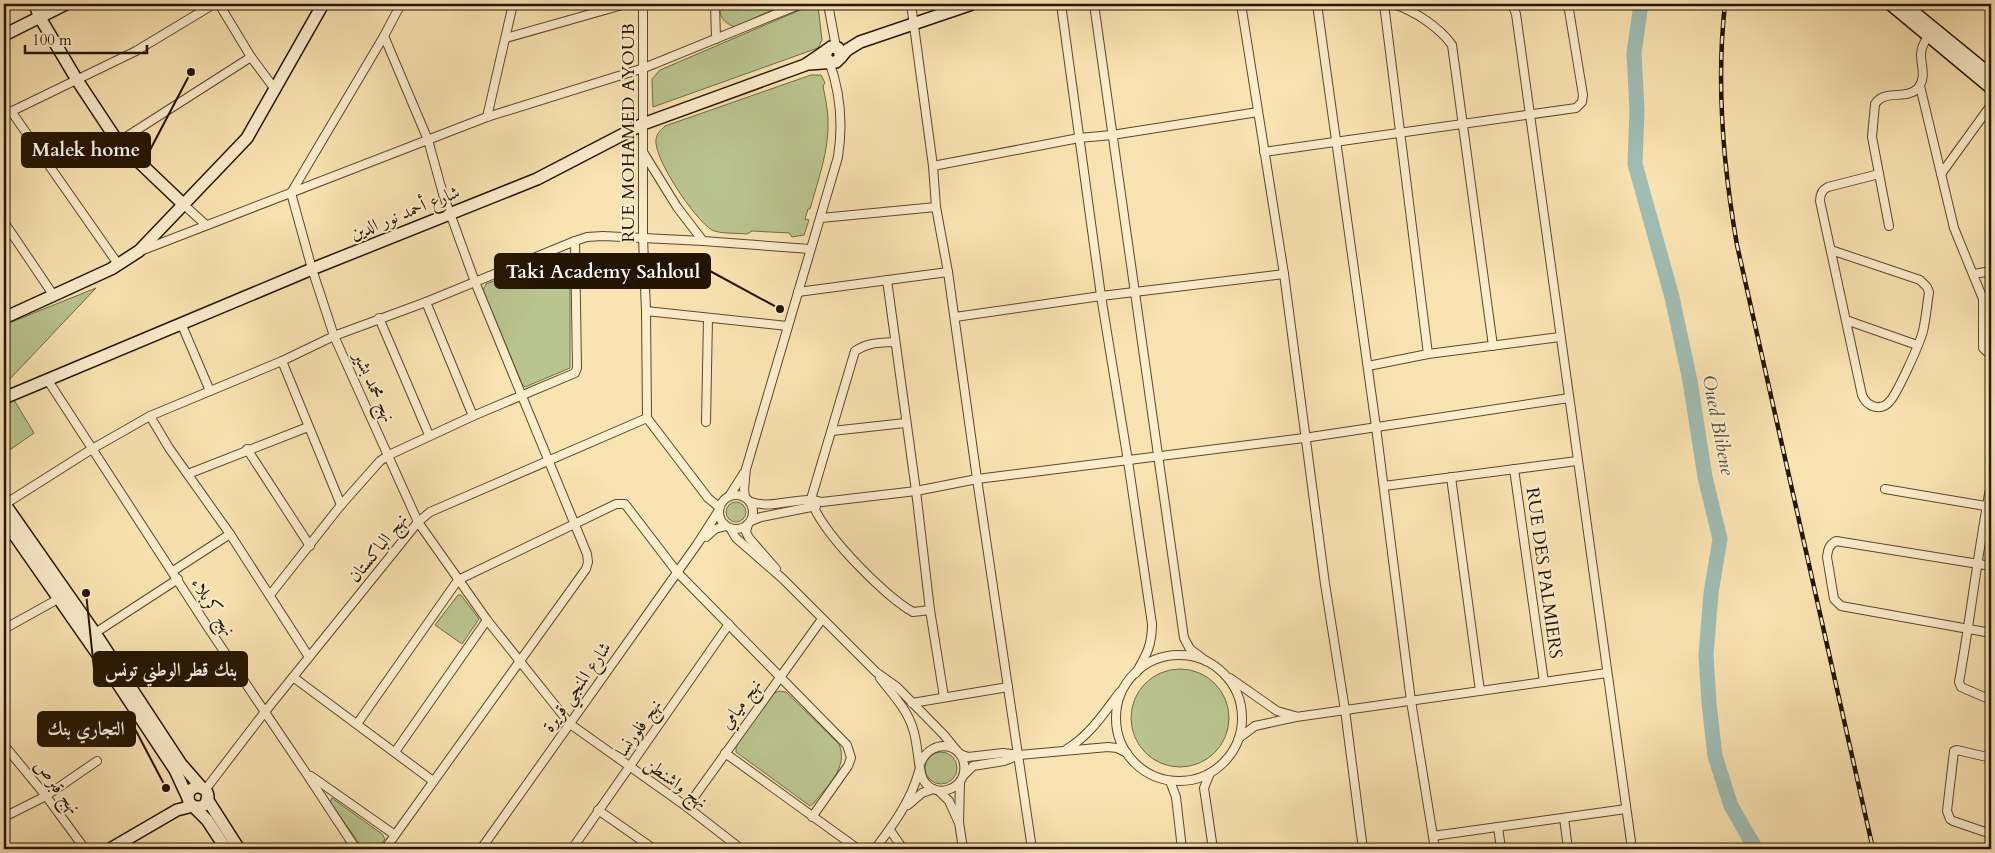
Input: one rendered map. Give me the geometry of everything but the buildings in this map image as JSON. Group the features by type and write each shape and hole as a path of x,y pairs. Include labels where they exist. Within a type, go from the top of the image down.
{"street":[{"path":"35,4 39,16 77,80 118,142 206,225"},
{"path":"4,35 66,4"},
{"path":"118,264 7,113 136,51 214,4"},
{"path":"220,4 250,57 274,88"},
{"path":"139,251 247,138 323,4"},
{"path":"291,193 401,4"},
{"path":"487,117 513,4"},
{"path":"506,38 626,4"},
{"name":"RUE MOHAMED AYOUB","path":"643,4 643,238 647,418"},
{"path":"715,4 716,39"},
{"path":"4,318 54,296 118,264 139,251 487,117 644,68 801,4"},
{"path":"783,579 746,532 754,512 744,489 746,469 838,157 841,120 835,81 831,20 828,4"},
{"path":"911,4 933,166 936,207 955,317 977,480 1032,849"},
{"name":"شارع أحمد نور الدين","path":"4,398 312,269 537,179 643,124 847,50 860,42 972,4"},
{"path":"1061,4 1100,296 1128,461 1152,624 1152,642 1136,673 1084,736 1065,749"},
{"path":"1094,4 1184,638 1190,649 1224,674 1277,711 1296,717"},
{"path":"1241,4 1284,274 1304,438 1345,710 1363,849"},
{"path":"1317,4 1368,366 1411,701 1435,849"},
{"path":"1384,4 1428,354"},
{"path":"1393,4 1403,7 1426,21 1445,35 1452,45 1492,346"},
{"path":"1512,4 1516,14 1632,849"},
{"path":"1264,152 1573,109 1582,102 1582,95 1568,4"},
{"path":"1890,4 1991,88"},
{"path":"1904,4 1991,75"},
{"path":"384,36 428,140 443,194 475,282 550,462 587,554 588,562 586,570 385,849"},
{"path":"1928,36 1922,47 1923,74 1920,86 1954,228 1984,299 1983,348 1987,352 1991,351"},
{"path":"833,54 835,81"},
{"path":"118,142 250,57"},
{"path":"1889,226 1872,137 1875,104 1882,97 1912,93 1920,86"},
{"path":"1941,174 1991,105"},
{"path":"933,166 1079,138 1112,135 1258,112"},
{"path":"643,152 677,207 703,241"},
{"path":"1831,250 1924,283 1928,292 1923,331 1896,393 1889,403 1877,407 1871,406 1865,402 1862,395 1820,201 1820,195 1824,189 1879,174"},
{"name":"نهج محمد بشير","path":"291,193 312,269 334,336 418,522 487,620 520,661"},
{"path":"821,218 936,207"},
{"path":"4,222 54,296"},
{"path":"240,849 205,793 182,764 95,634 4,504 92,449 150,416 282,361 334,336 426,302 575,241 595,237 643,238 810,248"},
{"path":"270,595 341,506 388,455 429,435 572,375 577,368 575,241"},
{"path":"798,292 948,272"},
{"path":"1974,274 1991,272"},
{"path":"955,317 1100,296 1284,274"},
{"path":"887,280 930,610 944,697"},
{"path":"426,302 473,416"},
{"path":"646,311 787,326"},
{"path":"379,318 429,435"},
{"path":"706,422 708,318"},
{"path":"1846,320 1917,345"},
{"path":"181,323 210,391"},
{"path":"1368,366 1428,354 1560,337"},
{"path":"894,342 872,343 864,345 855,351 811,498 814,508 842,548 896,601 913,612 930,610"},
{"path":"282,361 341,506"},
{"name":"نهج كربلاء","path":"48,379 264,713 306,772 356,849"},
{"name":"شارع أحمد نور الدين","path":"4,392 18,392"},
{"path":"730,495 735,494 769,505 811,498 822,502 1304,438 1569,398"},
{"path":"150,416 230,534 309,657"},
{"path":"647,418 708,498 719,509"},
{"name":"نهج الباكستان","path":"205,793 264,713 418,522 430,512 550,462 647,418"},
{"path":"832,431 905,423"},
{"path":"188,474 308,426"},
{"path":"247,449 310,546"},
{"path":"1384,486 1578,461"},
{"path":"746,469 730,495 722,502 719,509 720,519 736,538 783,579 876,672 903,706 910,719 923,780 949,801 958,822 963,849"},
{"name":"RUE DES PALMIERS","path":"1514,469 1544,682"},
{"path":"1450,477 1480,691"},
{"path":"1991,484 1989,506 1977,563 1969,629 1959,682 1960,687 1991,700"},
{"path":"1885,489 1989,506"},
{"path":"728,527 740,529 761,517 814,508 822,502"},
{"path":"357,724 458,580 616,504 625,504 677,572 843,740 850,751 851,758 848,766 812,816"},
{"name":"شارع المنجي قريرة","path":"484,848 698,543 719,509"},
{"path":"4,520 175,770 190,802 206,820 226,849"},
{"name":"شارع المنجي قريرة","path":"698,543 715,529 728,527"},
{"path":"172,572 230,534"},
{"path":"1991,566 1836,541 1831,544 1828,550 1833,591 1836,603 1841,606 1991,633"},
{"path":"95,634 178,579"},
{"path":"4,629 58,599"},
{"name":"نهج ميامي","path":"686,808 822,619"},
{"path":"395,752 487,620"},
{"name":"نهج فلورنسا","path":"572,849 729,624"},
{"path":"1136,673 1148,664 1162,658 1192,657 1206,661"},
{"name":"نهج واشنطن","path":"520,661 570,724 686,808 730,846 740,849"},
{"path":"876,672 897,687 944,735 958,753 965,768 962,778 958,822"},
{"path":"1239,738 1255,726 1296,717 1607,673"},
{"path":"1126,685 1120,698 1117,719 1120,740 1127,753 1135,764 1146,772 1170,781 1191,780 1210,773 1222,764 1232,752 1239,738 1242,722 1240,704 1234,688 1224,674"},
{"path":"293,677 433,782"},
{"path":"912,703 1008,687"},
{"name":"نهج قبرص","path":"4,745 46,796 85,849"},
{"path":"875,849 904,808 916,782 923,756 935,747 950,747 968,757 1003,753 1019,755"},
{"path":"904,808 922,793 950,789 973,766 1004,761 1019,755 1065,749 1108,747 1117,748 1127,753"},
{"path":"1991,758 1958,750 1954,751 1947,812 1953,821 1991,834"},
{"path":"725,753 858,849"},
{"path":"4,817 46,796 97,761"},
{"path":"306,772 395,835"},
{"path":"1210,773 1204,788 1213,849"},
{"path":"1170,781 1176,797 1182,849"},
{"path":"190,802 189,792 194,788 205,793"},
{"path":"190,802 201,807 205,793"},
{"path":"110,849 190,802"},
{"path":"1433,836 1626,809"},
{"path":"598,810 654,849"},
{"path":"1564,818 1568,849"},
{"path":"1498,827 1501,849"},
{"path":"890,830 903,849"}],"green space":[{"path":"719,4 785,4 735,27 722,18"},
{"path":"814,4 818,6 822,40 818,48 653,107 652,79 660,70"},
{"path":"811,75 821,75 825,83 823,86 828,112 828,132 822,165 810,209 808,209 805,219 809,220 804,235 792,237 789,233 752,231 747,234 724,233 712,230 686,202 668,174 657,148 656,139 658,133 665,126"},
{"path":"564,254 570,256 570,368 525,387 522,384 483,290 486,284"},
{"path":"96,288 8,381 4,383 4,325"},
{"path":"14,400 34,433 4,454 4,404"},
{"path":"732,502 740,502 746,508 746,516 740,522 732,522 726,516 726,508"},
{"path":"458,595 461,595 479,619 462,644 435,625"},
{"path":"1180,669 1199,673 1214,684 1225,699 1229,718 1225,737 1214,752 1199,763 1180,767 1161,763 1146,752 1135,737 1131,718 1135,699 1146,684 1161,673"},
{"path":"779,691 786,692 839,744 841,761 839,768 830,783 810,806 736,752 736,745 772,694"},
{"path":"941,752 947,753 952,757 956,762 956,774 952,779 947,783 941,784 935,783 930,779 926,774 925,768 926,762 930,757 935,753"},
{"path":"332,798 382,834 385,839 378,849 363,849 330,802"}],"waterway":[{"name":"Oued Blibene","path":"1641,4 1634,53 1637,110 1635,164 1672,297 1690,381 1705,477 1720,539 1711,593 1706,655 1715,756 1731,806 1756,849"}],"railway":[{"path":"1725,4 1721,64 1722,124 1728,185 1737,245 1873,849"}],"place":[{"name":"Malek home","path":"191,72"},
{"name":"Taki Academy Sahloul","path":"780,309"},
{"name":"بنك قطر الوطني تونس","path":"86,593"},
{"name":"التجاري بنك","path":"166,788"}]}
